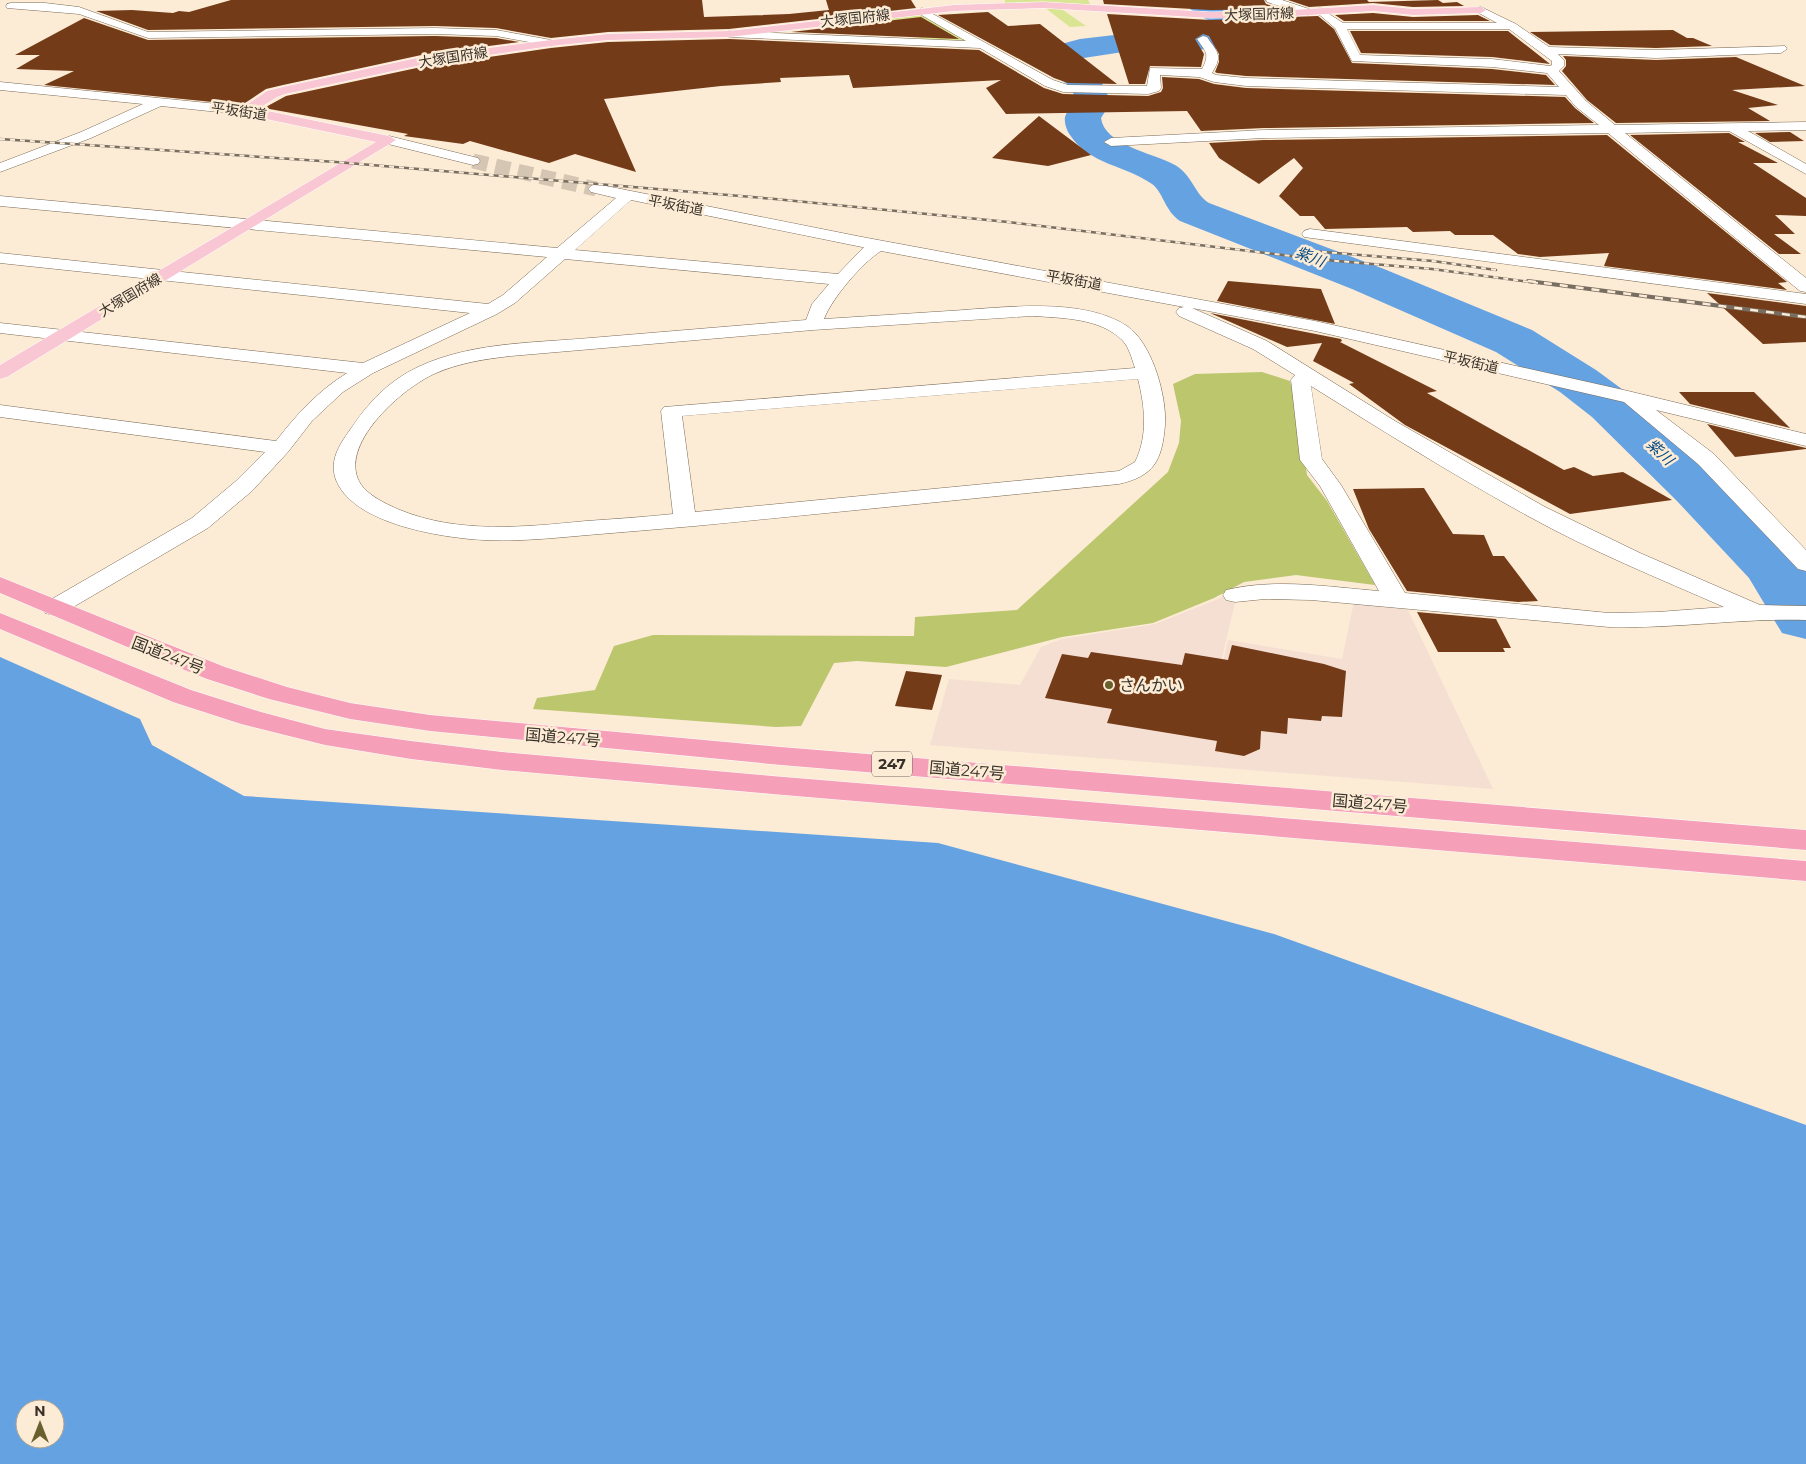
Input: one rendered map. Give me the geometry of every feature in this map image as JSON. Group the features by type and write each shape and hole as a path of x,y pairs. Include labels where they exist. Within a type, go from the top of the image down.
{"highway":[{"name":"国道247号","path":"0,584 54,608 216,673 278,693 350,710 430,723 781,756 1806,840"},
{"name":"国道247号","path":"0,620 182,696 251,718 325,737 411,750 502,761 772,785 1806,871"}],"main road":[{"path":"1461,0 1481,10"},
{"name":"大塚国府線","path":"247,111 272,94 304,85 426,60 551,43 608,38 729,34 922,11 1043,5 1215,15 1373,8 1413,12 1481,10"},
{"name":"平坂街道","path":"247,111 389,140"},
{"name":"大塚国府線","path":"0,373 389,140"}],"street":[{"path":"0,11 24,0"},
{"path":"1271,0 1314,12 1340,26 1511,26"},
{"path":"11,6 51,7 99,16 133,32 148,35 435,31 496,33 551,43"},
{"path":"1340,26 1356,58 1492,63 1552,70 1558,66 1558,60 1547,50 1511,26 1481,10"},
{"path":"922,11 1049,83 1067,89 1148,90 1155,88 1154,71 1201,73 1214,78 1246,82 1568,91"},
{"path":"729,34 985,45"},
{"path":"1201,73 1207,71 1214,54 1205,42"},
{"path":"1547,50 1656,54 1781,49"},
{"path":"1552,70 1581,104 1806,287"},
{"name":"平坂街道","path":"0,86 247,111"},
{"path":"0,168 86,135 160,101"},
{"path":"1730,126 1806,170"},
{"path":"1112,142 1264,134 1806,126"},
{"name":"平坂街道","path":"389,140 473,161"},
{"name":"平坂街道","path":"596,189 879,245 1315,326 1619,395"},
{"path":"54,608 200,523 244,486 281,448 305,417 336,388 366,370 491,310 509,299 628,195"},
{"path":"0,201 843,280"},
{"path":"1310,234 1806,299"},
{"path":"813,325 821,304 866,253 879,245"},
{"path":"0,258 491,310"},
{"path":"1179,300 1184,311 1260,345 1388,425 1537,512 1632,558 1768,612"},
{"path":"1005,312 1057,312 1092,320 1127,335 1137,346 1146,373 1155,416 1155,430 1145,463 1132,474 1119,478 685,520 523,534 493,534 446,529 404,519 370,504 352,485 345,472 344,461 365,421 396,388 429,369 447,363 511,350 813,325 1005,312"},
{"path":"0,328 366,370"},
{"path":"685,520 671,411 1146,373"},
{"path":"1308,374 1301,380 1311,460 1330,485 1396,599"},
{"path":"1619,395 1806,440"},
{"path":"1619,395 1706,460 1806,564"},
{"path":"0,411 281,448"},
{"path":"1235,595 1261,590 1284,591 1396,599 1611,620 1673,620 1768,612 1806,613"}],"shaded area":[{"path":"1236,588 1235,603 1215,687 1217,687 1228,640 1342,659 1354,602 1406,606 1493,789 930,745 949,679 1020,685 1041,647 1062,639 1155,624 1218,599"}],"green space":[{"path":"1005,0 1088,0 1092,7 1005,4"},
{"path":"1044,7 1060,8 1086,26 1070,27"},
{"path":"921,12 976,43 928,42 876,17"},
{"path":"1262,372 1290,381 1298,413 1307,475 1327,501 1375,585 1296,575 1244,582 1214,598 1153,623 1062,637 946,667 857,661 834,663 801,726 776,727 533,709 537,698 595,690 614,646 653,635 914,636 915,617 1017,610 1168,472 1179,443 1181,421 1173,384 1195,374"}],"water":[{"path":"0,657 140,719 152,745 244,796 938,843 1274,934 1806,1125 1806,1464 0,1464"}],"building":[{"path":"231,0 702,0 704,17 789,14 829,10 826,0 911,0 916,8 729,29 608,32 551,38 496,28 435,26 148,30 96,11 189,12"},
{"path":"1103,0 1264,0 1266,4 1282,9 1210,10 1104,4"},
{"path":"1288,0 1367,0 1369,2 1438,0 1443,3 1457,2 1464,6 1413,7 1373,3 1309,7"},
{"path":"988,12 1008,26 1040,24 1117,84 1068,83 1054,78 938,15"},
{"path":"1373,13 1413,17 1478,15 1490,21 1344,21 1335,15"},
{"path":"1107,14 1210,20 1318,16 1334,29 1352,63 1492,69 1546,75 1555,85 1246,76 1217,73 1215,72 1219,62 1219,54 1209,36 1203,34 1195,39 1204,54 1201,67 1150,66 1145,84 1129,84"},
{"path":"921,17 959,39 791,32"},
{"path":"84,18 148,40 435,36 496,38 519,42 426,54 283,85 266,89 242,105 44,85 74,71 16,69 40,55 15,55"},
{"path":"1673,30 1687,38 1693,38 1712,46 1656,48 1550,45 1530,32"},
{"path":"1350,31 1508,31 1550,64 1492,57 1361,53"},
{"path":"729,39 979,50 1044,88 1063,94 1148,96 1161,92 1163,88 1162,77 1199,79 1214,84 1246,88 1565,97 1575,108 1594,123 1264,128 1201,131 1187,111 1006,114 986,88 1001,80 853,88 849,75 780,78 781,82 721,86 604,99 636,172 575,154 549,163 470,141 463,144 404,136 408,134 264,108 286,96 426,66 551,48 608,42"},
{"path":"1563,56 1656,60 1736,57 1805,86 1732,90 1778,105 1748,108 1770,121 1616,123 1587,100 1562,71 1566,66 1566,60"},
{"path":"1039,116 1091,155 1048,166 992,158"},
{"path":"1790,132 1804,141 1770,142 1755,133"},
{"path":"1729,133 1745,142 1738,142 1778,163 1753,163 1806,198 1806,216 1775,215 1795,234 1774,234 1801,254 1779,254 1630,135"},
{"path":"1607,135 1787,282 1778,283 1787,290 1604,266 1609,253 1540,257 1518,254 1493,235 1455,235 1450,231 1413,232 1407,227 1325,229 1314,216 1300,216 1279,196 1303,168 1294,158 1259,184 1219,158 1209,143 1264,140"},
{"path":"1228,281 1321,289 1335,324 1217,301"},
{"path":"1707,293 1806,306 1806,342 1763,344"},
{"path":"1210,313 1341,339 1342,341 1340,342 1437,391 1427,393 1564,470 1574,467 1593,476 1623,472 1672,500 1570,514 1405,425 1349,384 1354,383 1313,361 1322,343 1287,347"},
{"path":"1679,392 1754,392 1790,428 1690,404"},
{"path":"1707,424 1806,448 1806,449 1735,457"},
{"path":"1424,488 1453,534 1484,535 1493,556 1504,556 1538,601 1518,602 1407,591 1369,529 1353,489"},
{"path":"1417,612 1496,619 1511,648 1503,648 1505,652 1438,652"},
{"path":"1232,645 1324,664 1346,671 1342,717 1322,716 1321,721 1288,718 1287,734 1261,731 1260,749 1244,756 1215,751 1217,741 1107,723 1112,709 1045,698 1062,654 1088,658 1091,652 1182,665 1185,653 1228,660"},
{"path":"906,671 942,675 932,710 895,706"}],"waterway":[{"name":"紫川","path":"1196,0 1216,13 1249,26 1257,33 1255,36 1246,39 1123,43 1080,48 1061,54 1061,64 1086,82 1094,102 1083,118 1086,132 1094,141 1104,148 1167,176 1174,183 1185,203 1195,212 1368,279 1514,341 1578,381 1611,406 1698,489 1775,569 1806,619"}],"tunnel":[{"path":"473,161 596,189"}],"railway":[{"path":"0,139 336,162 775,199 1008,222 1325,260 1432,269 1538,283"},
{"path":"1312,251 1433,261 1496,270"},
{"path":"1528,281 1806,317"}],"place":[{"name":"さんかい","path":"1109,685"}]}
